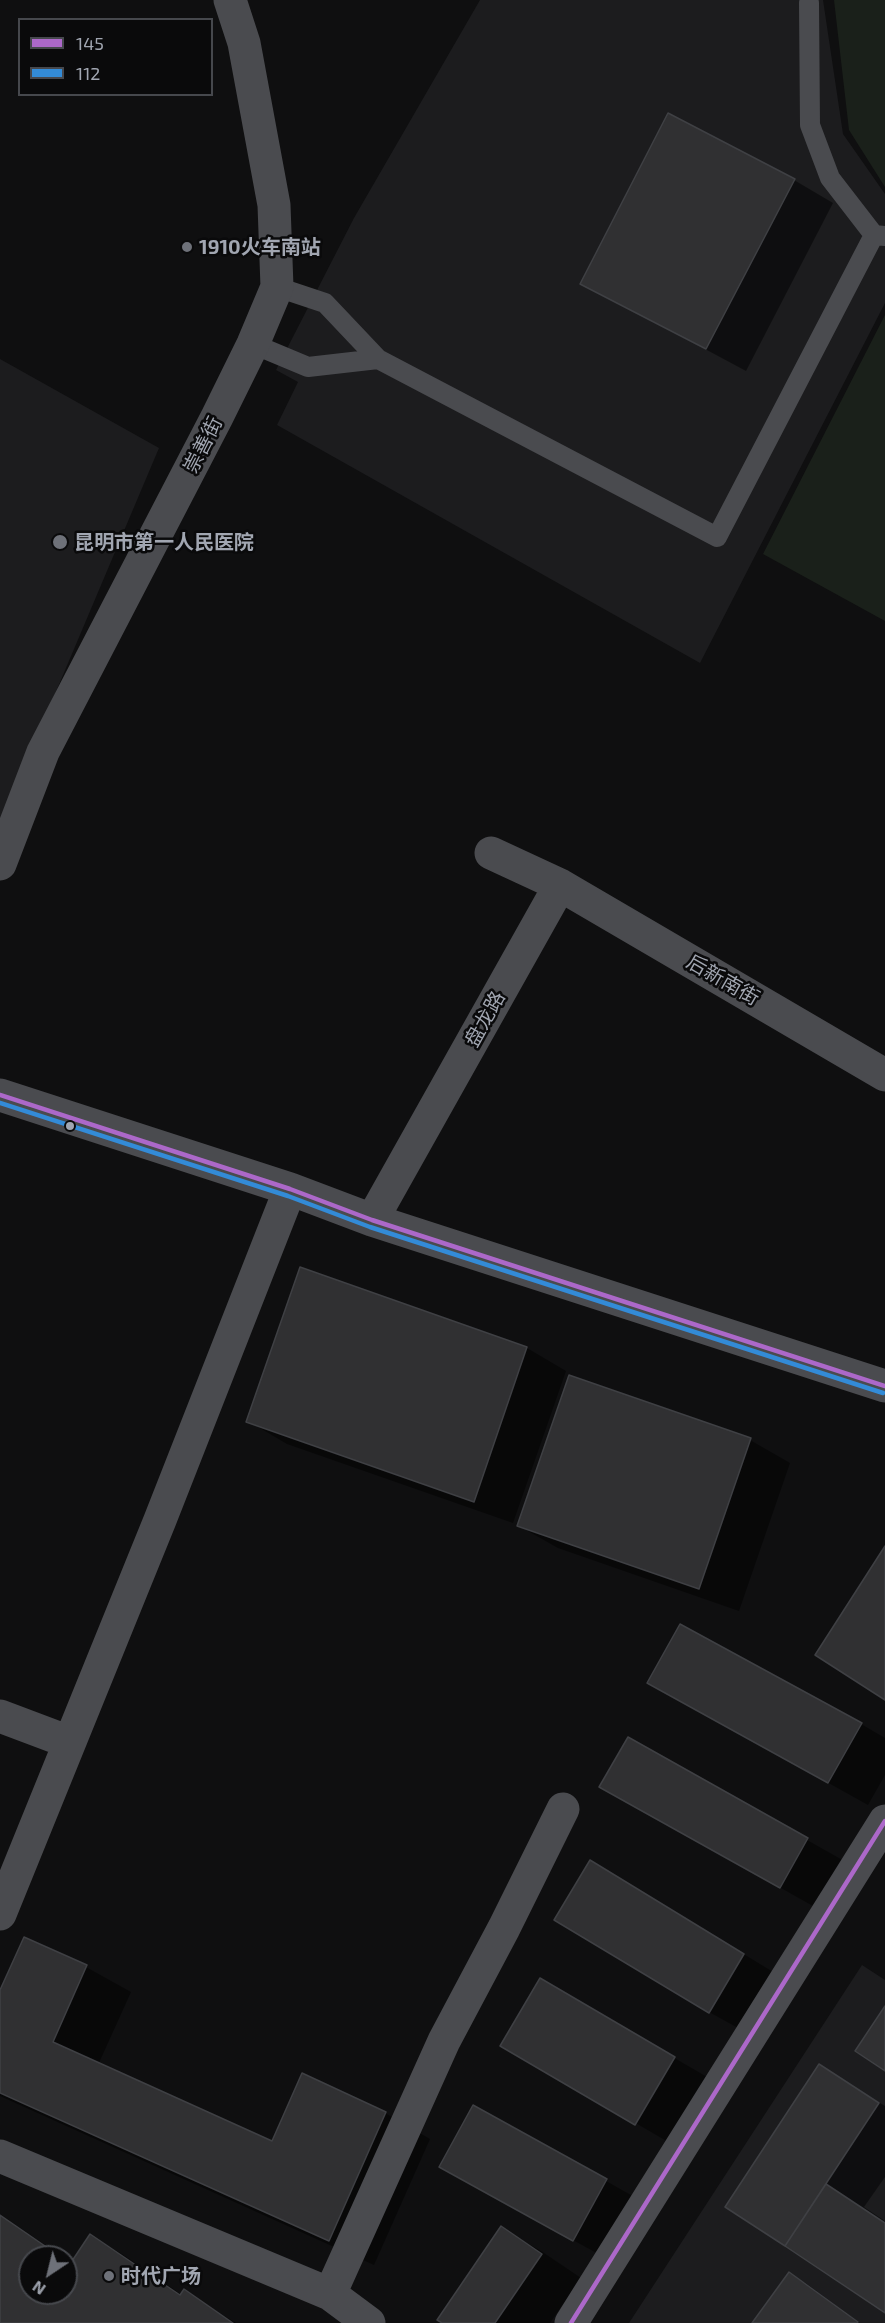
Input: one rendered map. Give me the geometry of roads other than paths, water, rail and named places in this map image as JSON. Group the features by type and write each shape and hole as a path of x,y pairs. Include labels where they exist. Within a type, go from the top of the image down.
{"street":[{"name":"崇善街","path":"0,864 43,752 254,344 277,287 274,205 244,43 230,0"},
{"path":"491,853 560,885"},
{"name":"后新南街","path":"560,885 885,1075"},
{"name":"盘龙路","path":"372,1220 560,885"},
{"path":"0,1095 290,1189 372,1220 885,1386"},
{"path":"0,1914 160,1520 290,1189"},
{"path":"0,1716 69,1742"},
{"path":"330,2294 444,2041 504,1928 563,1809"},
{"path":"571,2323 885,1821"},
{"path":"0,2156 330,2294 369,2323"}],"lane":[{"path":"277,287 325,303 378,359 717,537 880,235 830,178 810,125 809,3"},
{"path":"254,344 308,367 378,359"}],"place":[{"name":"1910火车南站","path":"187,247"},
{"name":"昆明市第一人民医院","path":"60,542"},
{"name":"时代广场","path":"109,2276"}]}
